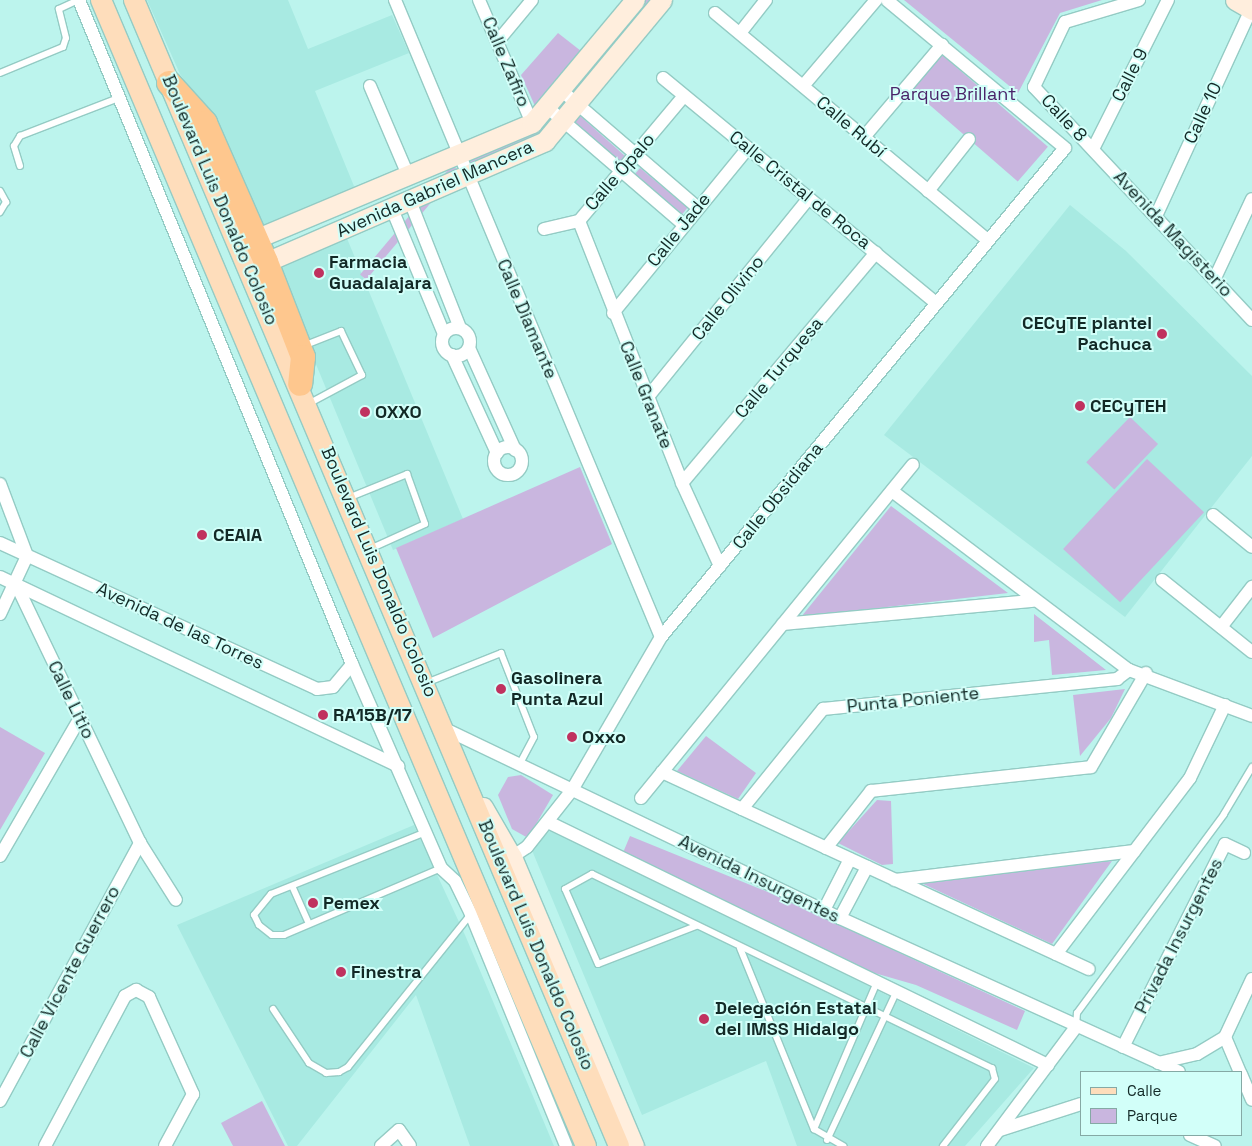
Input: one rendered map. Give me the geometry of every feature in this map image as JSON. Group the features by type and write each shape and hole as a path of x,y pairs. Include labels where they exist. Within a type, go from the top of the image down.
{"highway":[{"path":"169,83 205,123 266,262 299,347 304,367 304,394"}],"main road":[{"name":"Boulevard Luis Donaldo Colosio","path":"101,0 477,907 586,1146"},
{"name":"Boulevard Luis Donaldo Colosio","path":"134,0 304,394 619,1146"}],"street":[{"path":"78,0 121,97 352,664 441,868 477,907 566,1146"},
{"name":"Calle Diamante","path":"394,0 459,154 466,176 662,637"},
{"name":"Calle Zafiro","path":"479,0 498,40 532,123"},
{"path":"498,40 532,0"},
{"name":"Avenida Gabriel Mancera","path":"255,239 532,123 635,0"},
{"name":"Avenida Gabriel Mancera","path":"266,262 392,209 545,141 662,0"},
{"path":"740,33 766,0"},
{"path":"803,86 876,0"},
{"path":"864,137 942,45 887,0"},
{"name":"Calle 8","path":"1093,149 1034,87 1065,22 1139,0"},
{"name":"Calle 9","path":"1093,149 1168,0"},
{"name":"Calle 10","path":"1156,216 1246,6"},
{"name":"Calle Rubí","path":"715,13 987,240"},
{"name":"Calle Obsidiana","path":"512,857 548,822 572,790 662,637 987,240 1065,148 942,45"},
{"name":"Calle Cristal de Roca","path":"663,78 936,303"},
{"path":"370,86 408,176"},
{"path":"561,90 697,207"},
{"name":"Calle Ópalo","path":"544,229 579,220 637,155 684,96"},
{"path":"547,107 683,224"},
{"path":"928,191 969,139"},
{"name":"Calle Jade","path":"613,313 683,224 748,148"},
{"name":"Avenida Magisterio","path":"1093,149 1215,278 1252,320"},
{"name":"Calle Olivino","path":"647,398 809,198"},
{"path":"1215,278 1252,199"},
{"path":"392,209 444,334 443,347 452,355 497,453 494,465 510,475 520,468 515,450 469,348 469,336 460,328 410,201"},
{"path":"316,214 325,237"},
{"name":"Calle Granate","path":"579,220 647,398 682,483 720,566"},
{"name":"Calle Turquesa","path":"682,483 876,253"},
{"path":"444,334 460,328"},
{"path":"452,355 469,348"},
{"path":"497,453 515,450"},
{"path":"641,798 913,466"},
{"path":"0,484 27,556 16,584 0,614"},
{"path":"892,491 1033,601 1129,670 1146,673 1252,716"},
{"path":"1213,515 1252,547"},
{"name":"Avenida de las Torres","path":"0,544 317,689 333,688 352,664"},
{"path":"0,577 398,766"},
{"path":"1162,580 1252,652"},
{"name":"Calle Litio","path":"16,584 140,843 176,900"},
{"path":"1221,627 1252,587"},
{"path":"783,624 1033,601"},
{"name":"Punta Poniente","path":"742,809 822,709 1117,678 1129,670"},
{"path":"826,848 871,791 1091,767 1146,673"},
{"path":"1056,954 1190,778 1225,705"},
{"path":"0,856 80,718"},
{"name":"Avenida Insurgentes","path":"444,728 840,918 1076,1027 1177,1071"},
{"path":"662,772 1088,969"},
{"path":"468,782 512,857 634,1146"},
{"path":"548,822 876,984 1048,1065"},
{"name":"Calle Vicente Guerrero","path":"0,1102 140,843"},
{"name":"Privada Insurgentes","path":"1123,1047 1225,844 1244,853"},
{"path":"895,880 1134,851"},
{"path":"824,910 850,859"},
{"path":"840,918 867,867"},
{"path":"1158,1063 1197,1054 1225,1037 1252,979"},
{"path":"45,1146 125,996 136,990 149,997 193,1094 165,1146"},
{"path":"987,1146 1076,1027"},
{"path":"1225,1037 1239,1071"},
{"path":"1242,1078 1252,1100"},
{"path":"1000,1130 1080,1104"},
{"path":"381,1146 399,1130 410,1146"},
{"path":"1192,1136 1209,1143"},
{"path":"1191,1146 1209,1143"}],"lane":[{"path":"0,73 63,47 66,38 59,9 78,0"},
{"path":"20,166 14,146 20,136 121,97"},
{"path":"0,191 6,202 0,212"},
{"path":"299,347 341,331 362,375 304,394"},
{"path":"348,498 407,474 425,524 369,549"},
{"path":"426,683 500,653 534,738 519,765"},
{"path":"1076,1027 1077,1013 1224,814 1252,767"},
{"path":"426,832 293,888 264,898 254,915 259,925 272,935 284,935 441,868"},
{"path":"696,926 598,964 565,889 592,874 865,1009 992,1068 995,1074 944,1146"},
{"path":"293,888 309,924"},
{"path":"273,1009 309,1064 326,1073 339,1072 348,1067 477,907"},
{"path":"740,948 814,1130 827,1140 844,1146"},
{"path":"814,1130 876,984"},
{"path":"827,1140 896,993"}],"shaded area":[{"path":"147,0 288,0 308,49 392,15 409,53 315,91 356,191 263,226 220,131 180,74"},
{"name":"CECyTEH","path":"1070,205 1126,251 1252,376 1252,456 1125,617 884,435"},
{"path":"346,236 463,519 393,550 279,275 285,261"},
{"path":"414,825 465,935 554,1146 470,1146 416,995 297,1146 288,1146 177,925"},
{"path":"552,829 1034,1068 965,1146 797,1146 766,1061 642,1115 531,848"}],"green space":[{"path":"643,0 655,0 578,89 575,87"},
{"path":"904,0 1102,0 1060,13 1018,93"},
{"path":"558,33 581,51 535,106 521,75"},
{"name":"Parque Brillant","path":"940,53 1048,147 1018,182 910,88"},
{"path":"578,114 625,156 620,162 572,121"},
{"path":"542,123 545,131 471,166 469,160"},
{"path":"452,165 458,170 366,280 360,275"},
{"path":"640,168 687,208 682,214 635,174"},
{"path":"1130,417 1158,444 1114,489 1086,462"},
{"path":"1147,459 1204,512 1120,602 1063,549"},
{"path":"580,467 612,544 433,638 396,548"},
{"path":"891,506 1008,593 801,617"},
{"path":"1034,614 1106,670 1052,675 1049,640 1034,642"},
{"path":"1125,689 1111,718 1080,756 1073,695"},
{"path":"0,727 45,753 0,830"},
{"path":"706,736 756,773 738,799 677,771"},
{"path":"521,775 553,795 528,838 512,829 498,795 508,777"},
{"path":"877,800 891,801 893,864 882,865 838,843"},
{"path":"630,836 768,892 1025,1011 1017,1030 916,985 871,972 622,855"},
{"path":"1112,861 1052,944 919,882"},
{"path":"262,1101 285,1146 233,1146 221,1123"}],"place":[{"name":"Farmacia Guadalajara","path":"319,273"},
{"name":"CECyTE plantel Pachuca","path":"1162,334"},
{"name":"CECyTEH","path":"1080,406"},
{"name":"OXXO","path":"365,412"},
{"name":"CEAIA","path":"202,535"},
{"name":"Gasolinera Punta Azul","path":"501,689"},
{"name":"RA15B/17","path":"323,715"},
{"name":"Oxxo","path":"572,737"},
{"name":"Pemex","path":"313,903"},
{"name":"Finestra","path":"341,972"},
{"name":"Delegación Estatal del IMSS Hidalgo","path":"704,1019"}]}
